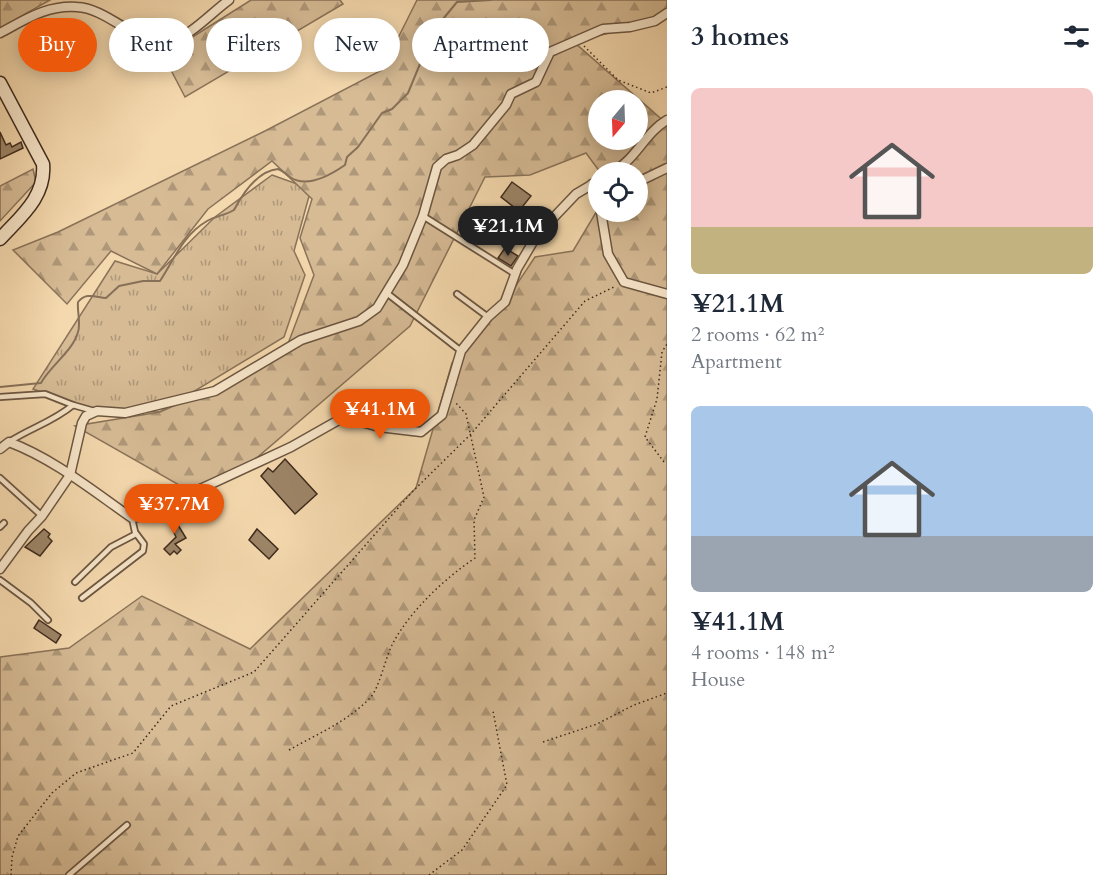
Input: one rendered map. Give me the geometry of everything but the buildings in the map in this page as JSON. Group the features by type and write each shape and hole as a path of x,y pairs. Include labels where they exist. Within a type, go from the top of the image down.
{"street":[{"path":"0,33 32,15 76,6 97,11 149,40 167,43 182,36 229,0"},
{"path":"0,569 42,516 70,475 82,423 86,417 97,411 125,413 215,391 301,340 359,321 377,308 388,294 404,265 423,216 437,167 446,159 458,155 473,145 506,105 511,94 536,82 550,52 603,29 630,27 654,21 667,13"},
{"path":"0,84 43,164 44,175 38,195 0,238"},
{"path":"626,162 637,153 659,124 667,120"},
{"path":"648,177 667,168"},
{"path":"0,449 9,442 70,475 132,518 142,516 291,447 344,417 379,427 421,432 442,416 461,351 488,317 505,302 515,274 537,235 576,194 588,186"},
{"path":"603,222 608,254 624,282 667,294"}],"lane":[{"path":"423,216 515,274"},
{"path":"388,294 461,351"},
{"path":"457,294 488,317"},
{"path":"0,397 45,394 97,411"},
{"path":"9,442 33,427 49,423 73,405"},
{"path":"0,478 42,516"},
{"path":"82,598 139,557 144,544 136,534 132,518"},
{"path":"75,582 111,547 136,534"},
{"path":"0,580 31,603 48,620"},
{"path":"69,875 127,825"}],"path":[{"path":"579,40 618,80 651,93 667,87"},
{"path":"11,875 12,857 18,836 52,793 76,773 133,753 171,706 254,672 405,500 470,435 585,301 624,282"},
{"path":"664,462 645,437 657,399 662,352 667,344"},
{"path":"289,750 338,725 372,697 393,643 413,612 458,569 475,558 474,520 484,497 466,414 448,396"},
{"path":"543,742 597,724 634,705 667,693"},
{"path":"429,875 462,850 507,785 493,711"}],"green space":[{"path":"0,0 50,0 0,28"},
{"path":"251,0 340,0 343,4 319,18 314,18 314,21 302,28 302,18 223,18"},
{"path":"417,0 667,0 667,13 655,21 574,42 628,90 588,90 588,150 648,150 648,107 667,124 667,875 0,875 0,657 69,648 142,596 250,649 416,488 452,363 488,317 505,302 535,257 573,251 590,222 648,222 648,162 593,162 586,153 530,175 485,177 410,326 245,468 186,489 75,426 160,412 241,376 286,349 314,275 300,238 312,199 272,161 208,209 157,274 111,251 67,304 13,250 58,232 265,131 378,72 400,72 400,34"},
{"path":"206,28 206,72 227,72 185,97 172,72 194,72 194,36"},
{"path":"33,169 36,182 0,221 0,186"},
{"path":"272,175 311,189 294,251 305,275 284,337 160,412 92,410 33,389 115,261 157,274 215,217"}],"waterway":[{"path":"0,387 41,383 75,339 79,325 78,302 81,299 91,296 106,298 119,286 143,281 160,281 192,233 207,221 234,210 246,190 257,178 278,169 297,180 311,181 326,176 345,165 347,157 358,147 382,113 392,109 408,93 434,30 457,2 491,0"}]}
